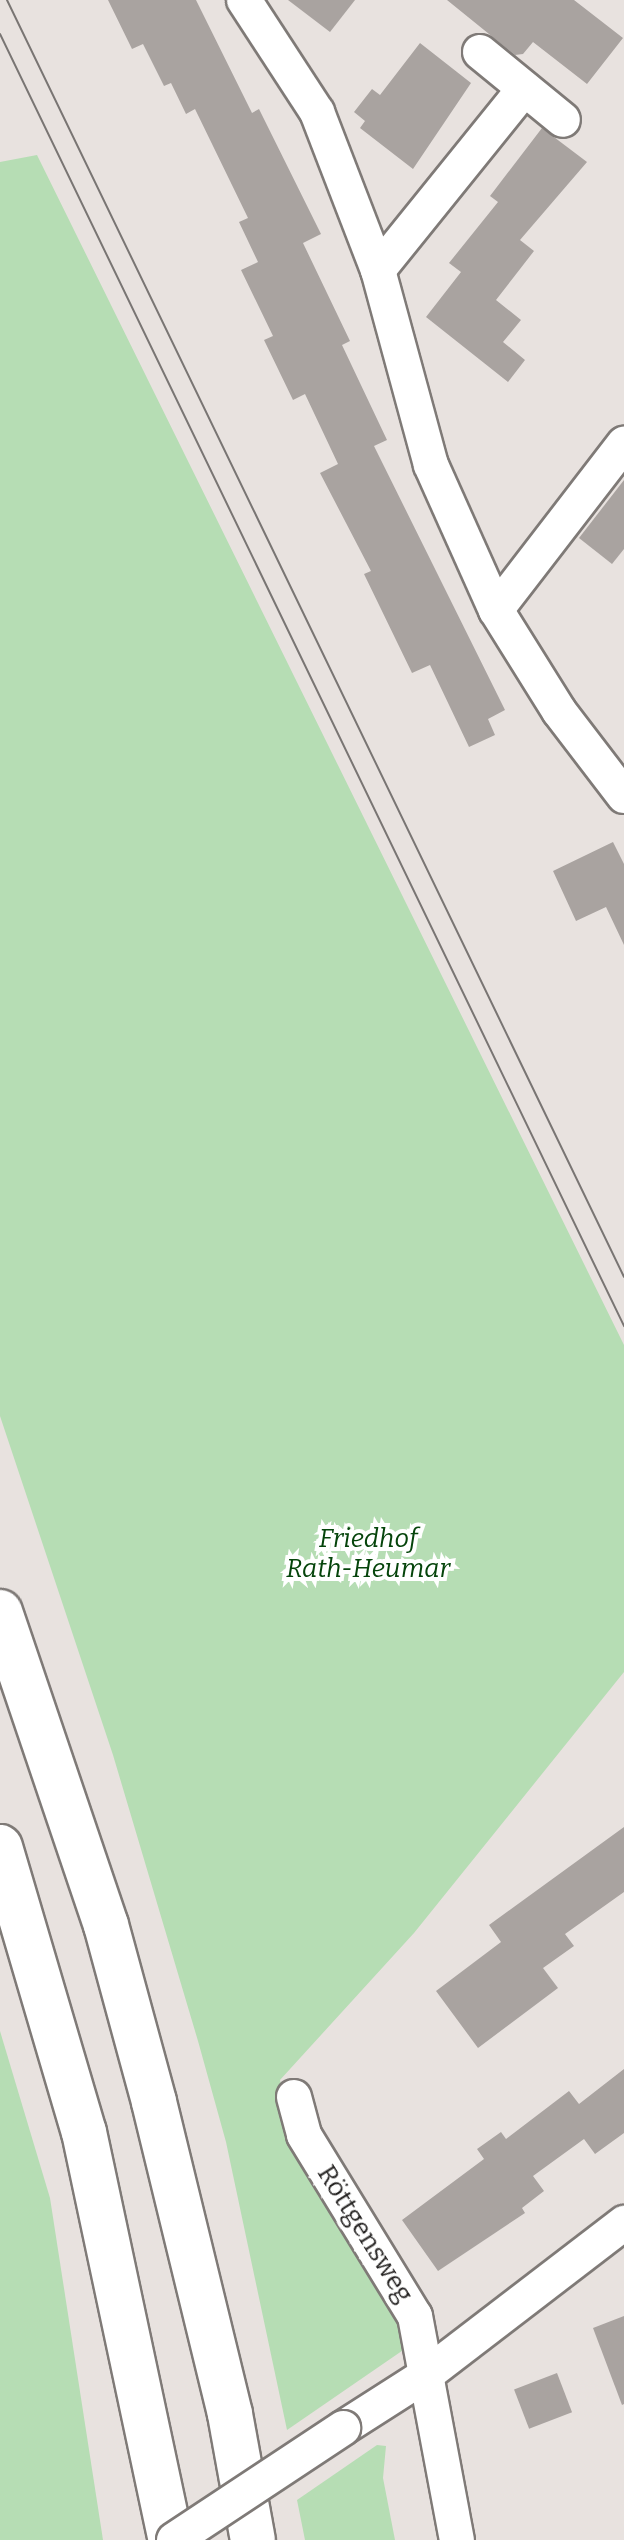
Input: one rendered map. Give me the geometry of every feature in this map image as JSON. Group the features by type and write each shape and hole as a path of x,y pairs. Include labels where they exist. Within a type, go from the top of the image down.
{"highway":[{"path":"0,1612 101,1910 146,2073 230,2414 253,2540"},
{"path":"0,1847 84,2132 172,2540"}],"street":[{"path":"244,0 317,112 378,270 431,465 496,610 559,711 624,796"},
{"path":"480,52 563,120"},
{"path":"378,270 524,89"},
{"path":"496,610 624,444"},
{"name":"Röttgensweg","path":"294,2097 304,2135 415,2316 457,2540"},
{"path":"172,2540 426,2375 624,2223"}],"green space":[{"name":"Friedhof Rath-Heumar","path":"37,155 624,1345 624,1672 414,1933 280,2080 294,2138 412,2344 287,2430 226,2142 198,2041 113,1755 0,1416 0,162"},
{"path":"0,2031 50,2198 103,2540 0,2540"},
{"path":"377,2445 386,2446 383,2478 395,2540 305,2540 297,2500"}],"building":[{"path":"108,0 196,0 252,113 259,109 321,234 303,243 350,341 342,345 387,440 374,446 505,710 488,719 495,735 469,747 430,665 412,673 364,574 371,571 320,473 338,464 305,394 293,400 264,340 273,336 241,270 258,262 239,222 248,218 195,109 186,114 171,83 164,86 143,44 132,49"},
{"path":"288,0 355,0 330,32"},
{"path":"447,0 574,0 623,38 587,84 533,42 523,54 515,55"},
{"path":"420,43 471,83 413,169 360,128 365,121 354,112 372,89 380,95"},
{"path":"542,128 587,162 520,240 534,251 496,300 521,320 503,342 525,360 508,382 426,317 461,272 449,263 498,202 490,196"},
{"path":"624,480 624,549 612,564 579,538"},
{"path":"613,842 624,864 624,945 606,907 576,921 553,871"},
{"path":"624,1827 624,1892 565,1934 574,1946 543,1968 558,1988 478,2048 436,1991 501,1942 489,1925"},
{"path":"624,2069 624,2133 595,2154 584,2139 533,2176 544,2191 522,2208 525,2213 438,2271 402,2220 484,2159 477,2149 501,2132 506,2139 569,2091 579,2104"},
{"path":"624,2316 624,2404 622,2405 593,2328"},
{"path":"557,2373 572,2412 529,2429 514,2389"}],"tram line":[{"path":"7,0 624,1277"},
{"path":"0,34 624,1326"}]}
